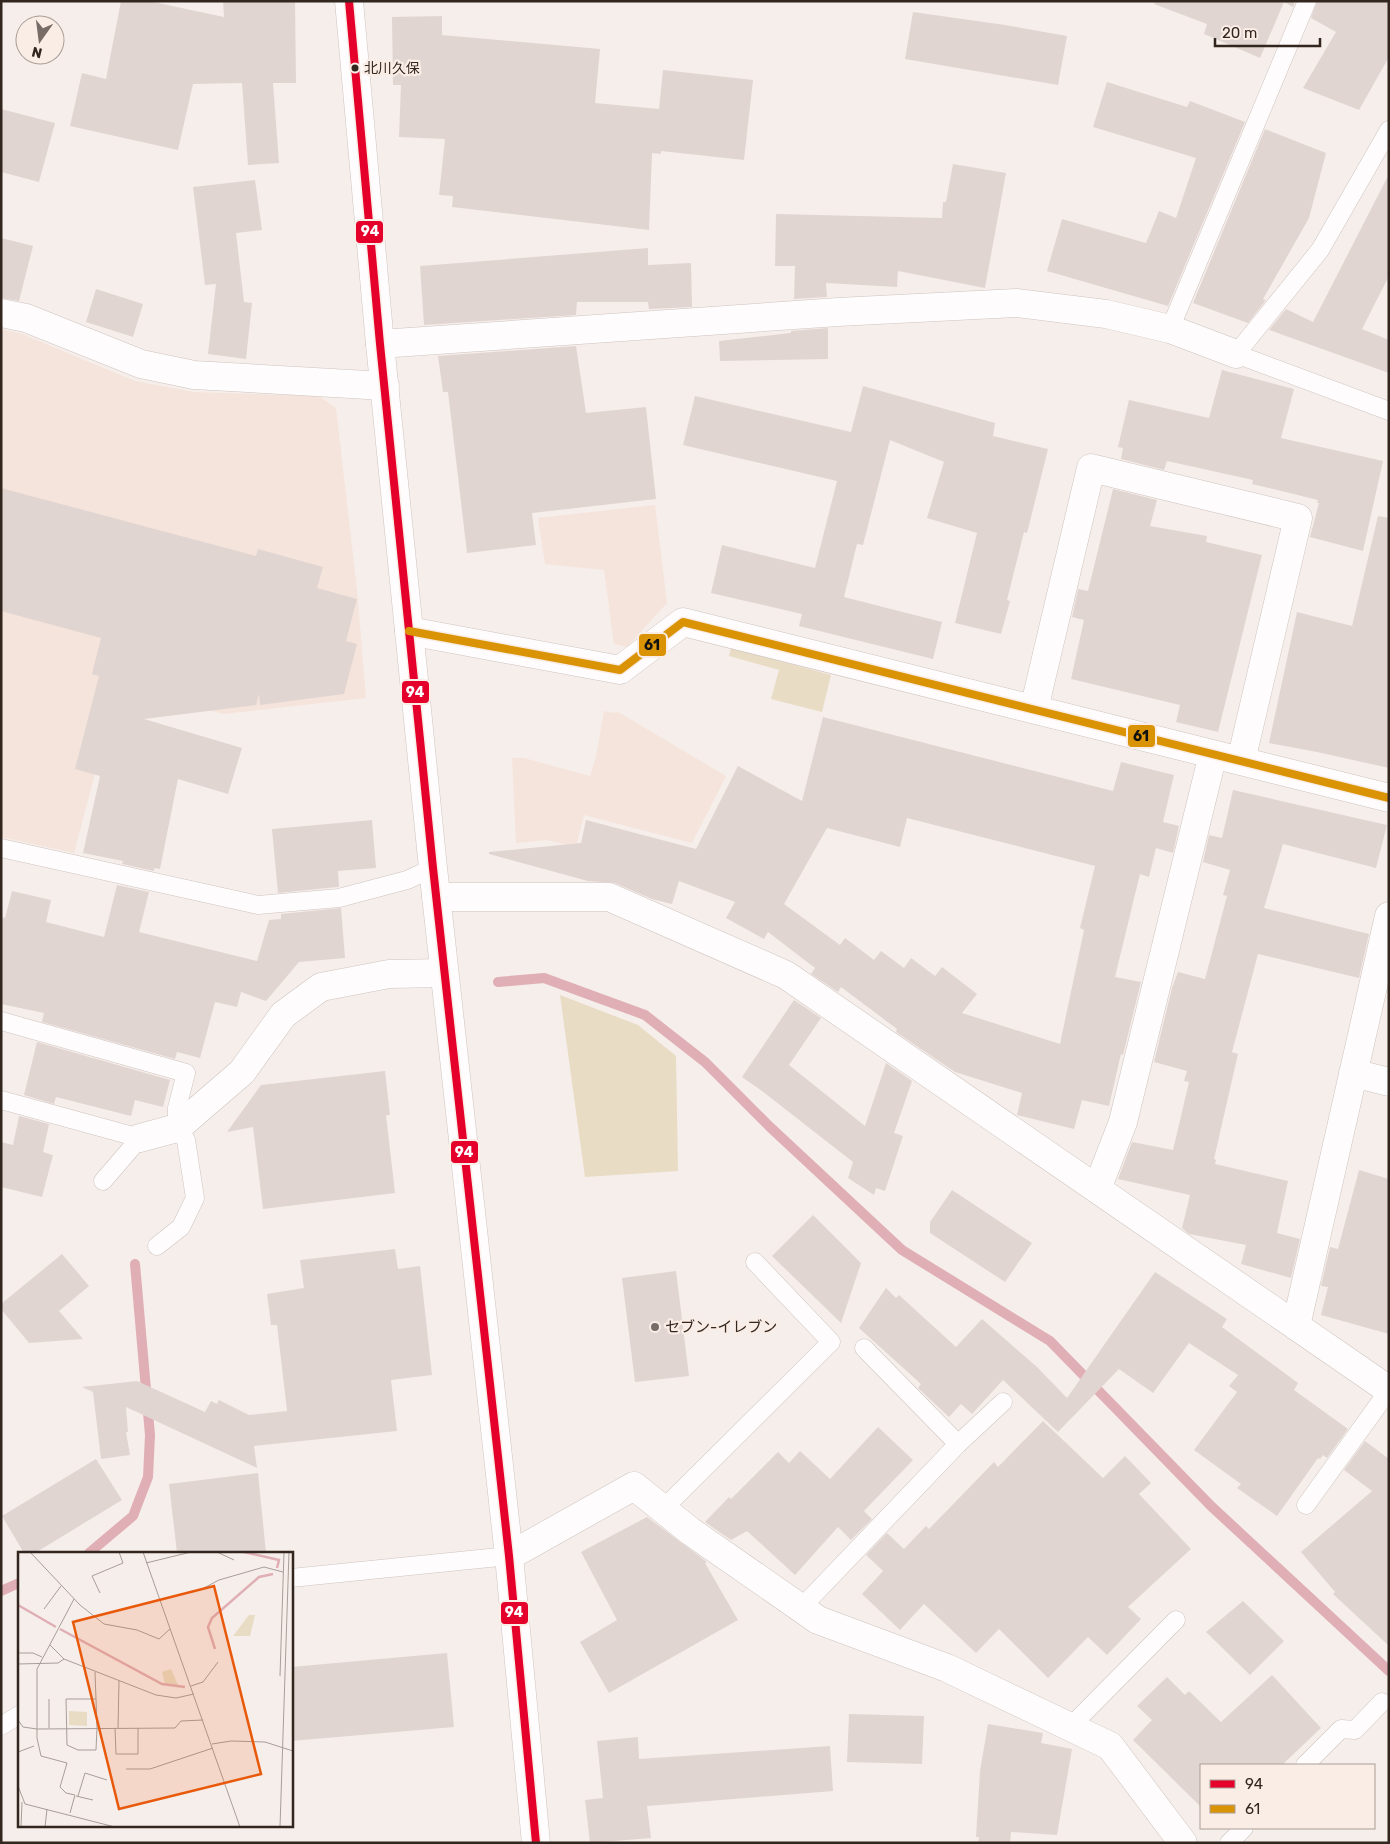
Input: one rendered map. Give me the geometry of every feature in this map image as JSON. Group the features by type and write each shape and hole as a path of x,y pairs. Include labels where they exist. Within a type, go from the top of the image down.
{"street":[{"path":"350,1 380,344 444,973 509,1556 536,1843"},
{"path":"380,344 828,313 1016,303 1106,314 1170,329 1236,354"},
{"path":"1,313 26,318 141,364 167,370 194,375 385,386"},
{"path":"1034,709 1092,468 1298,518 1241,761"},
{"path":"409,631 620,670 684,622 1389,798"},
{"path":"1097,1189 1123,1122 1213,754"},
{"path":"436,897 609,896 786,975 1389,1390"},
{"path":"1296,1326 1389,916"},
{"path":"140,1138 177,1128 242,1072 283,1015 321,987 389,974 444,973"},
{"path":"1353,1073 1389,1082"},
{"path":"509,1556 634,1486 690,1531 818,1620 947,1668 1110,1746 1183,1843"}],"lane":[{"path":"1170,329 1307,1"},
{"path":"1389,130 1320,250 1236,354 1389,411"},
{"path":"1,848 258,904 339,898 407,880 433,868"},
{"path":"1,1021 186,1073 177,1108 177,1128 186,1140 195,1198 180,1227 157,1246"},
{"path":"1,1100 140,1138 103,1181"},
{"path":"663,1509 831,1342 755,1262"},
{"path":"864,1348 958,1444"},
{"path":"1306,1505 1389,1390"},
{"path":"801,1608 958,1444 1003,1402"},
{"path":"292,1578 509,1556"},
{"path":"1070,1727 1176,1620"},
{"path":"1306,1764 1341,1729 1355,1730 1382,1702"},
{"path":"1,1726 18,1716"},
{"path":"1229,1843 1243,1829"}],"shaded area":[{"path":"1,329 22,334 135,381 194,392 319,396 336,408 357,590 366,698 224,714 118,687 74,853 1,837"},
{"path":"655,505 667,603 627,647 614,644 604,570 545,564 538,518"},
{"path":"731,648 831,675 822,712 771,699 779,670 729,656"},
{"path":"604,711 618,712 726,776 692,843 584,815 576,847 547,840 516,843 512,758 524,758 590,776 596,757"},
{"path":"560,995 638,1025 676,1056 678,1171 585,1177"}],"building":[{"path":"121,1 149,1 224,17 223,1 295,1 296,83 273,83 279,163 248,165 242,83 193,84 178,150 70,126 82,73 106,79"},
{"path":"1155,1 1295,1 1293,7 1284,2 1260,58 1204,34 1207,24 1154,4"},
{"path":"1317,1 1389,1 1389,57 1359,110 1303,88 1336,32 1311,18"},
{"path":"913,12 1067,36 1058,85 905,59"},
{"path":"442,16 442,35 600,49 595,103 659,109 663,70 753,80 744,160 661,151 661,154 652,153 649,230 452,207 453,196 439,195 445,139 399,137 401,85 393,85 392,17"},
{"path":"1107,82 1187,107 1190,101 1245,122 1168,306 1047,271 1062,219 1146,243 1159,211 1176,218 1196,158 1093,127"},
{"path":"1,109 55,123 39,182 1,172"},
{"path":"1265,129 1326,153 1309,218 1263,299 1266,300 1248,323 1193,303"},
{"path":"953,164 1006,173 985,288 898,271 897,287 826,283 827,297 794,299 795,266 775,266 776,214 942,218 943,202 946,202"},
{"path":"1389,174 1389,276 1362,329 1389,340 1389,373 1269,330 1286,309 1313,322"},
{"path":"255,180 262,230 236,233 244,302 252,303 246,359 208,354 216,284 205,285 193,187"},
{"path":"1,238 33,246 19,301 1,298"},
{"path":"648,248 648,265 691,263 692,307 649,309 648,302 577,302 576,315 424,325 420,266"},
{"path":"96,289 143,304 133,337 86,322"},
{"path":"828,328 828,359 720,361 719,341"},
{"path":"576,346 586,413 646,407 656,499 532,513 536,545 467,553 448,392 443,392 438,356"},
{"path":"1222,370 1294,389 1281,438 1383,461 1363,551 1310,537 1319,503 1317,503 1318,500 1252,484 1253,480 1167,461 1164,470 1121,459 1123,448 1118,447 1129,400 1209,418"},
{"path":"863,386 995,423 993,436 1048,449 1027,533 1024,532 1007,600 1010,601 1001,634 955,623 977,533 927,518 944,462 890,440 863,545 857,544 844,597 942,622 933,659 799,626 802,614 711,593 722,545 815,568 837,481 683,445 695,396 851,432"},
{"path":"1,488 256,556 258,549 323,567 317,588 357,599 346,641 357,644 344,694 260,705 259,694 256,705 144,719 242,748 228,794 178,779 160,869 154,868 154,871 122,864 123,861 83,853 100,776 75,769 99,676 92,674 101,638 1,611"},
{"path":"1113,489 1157,500 1150,526 1207,536 1206,542 1262,555 1218,732 1176,722 1180,705 1071,679 1084,620 1072,617 1078,589 1088,591"},
{"path":"1378,516 1389,518 1389,768 1269,743 1297,612 1352,626"},
{"path":"823,717 1113,791 1121,762 1174,775 1163,822 1179,826 1173,853 1156,848 1149,877 1140,874 1115,977 1141,982 1109,1106 1082,1100 1074,1129 1017,1115 1022,1093 955,1072 896,1032 897,1029 841,987 838,992 811,974 815,968 768,932 764,939 726,918 735,902 679,881 672,904 652,899 615,883 588,881 489,854 489,852 581,843 586,820 696,849 738,766 802,801","holes":["907,818 1095,866 1080,928 1084,930 1060,1044 962,1013 977,994 942,967 935,976 911,958 904,968 881,951 874,960 845,938 840,945 784,904 827,828 900,847"]},
{"path":"1233,790 1387,825 1376,868 1283,844 1264,908 1369,934 1359,978 1258,954 1232,1052 1238,1054 1214,1159 1216,1160 1215,1164 1288,1181 1277,1233 1300,1239 1291,1278 1241,1264 1246,1245 1189,1234 1182,1228 1190,1195 1118,1179 1132,1142 1173,1150 1189,1082 1184,1081 1187,1071 1154,1062 1172,988 1178,972 1205,979 1227,896 1223,895 1230,870 1203,862 1209,835 1222,838"},
{"path":"372,820 376,868 338,871 339,887 278,893 272,829"},
{"path":"117,885 149,892 139,932 257,961 269,920 281,919 281,914 341,908 345,958 299,962 266,1001 241,992 237,1007 215,1002 200,1058 177,1052 175,1059 42,1022 44,1013 1,1004 1,917 5,918 12,891 51,900 46,922 104,937"},
{"path":"794,1000 821,1018 789,1065 865,1126 886,1063 912,1081 894,1133 903,1136 885,1191 876,1188 874,1195 848,1178 853,1162 742,1077"},
{"path":"37,1042 170,1080 163,1107 135,1100 131,1116 56,1097 54,1104 24,1095"},
{"path":"385,1071 390,1115 386,1115 395,1193 263,1209 253,1127 227,1132 261,1085"},
{"path":"19,1116 49,1124 43,1152 53,1155 42,1197 1,1187 1,1142 13,1145"},
{"path":"1359,1170 1389,1179 1389,1334 1321,1315 1328,1287 1321,1286 1330,1247 1338,1249"},
{"path":"952,1190 1032,1243 1005,1282 930,1233 930,1222"},
{"path":"813,1215 861,1263 841,1323 772,1256"},
{"path":"395,1249 398,1269 420,1266 432,1375 391,1380 397,1431 254,1446 257,1468 126,1407 128,1432 126,1432 130,1455 101,1459 93,1392 82,1387 137,1381 205,1412 211,1401 217,1404 219,1400 249,1415 287,1411 277,1325 271,1325 267,1294 304,1288 300,1260"},
{"path":"62,1254 89,1286 59,1311 83,1339 29,1343 1,1309 1,1304"},
{"name":"セブン-イレブン","path":"676,1271 689,1376 635,1382 622,1278"},
{"path":"1155,1272 1227,1319 1222,1327 1298,1383 1294,1390 1348,1429 1327,1458 1323,1455 1320,1459 1318,1458 1277,1516 1237,1488 1241,1484 1194,1450 1237,1392 1229,1386 1238,1375 1189,1343 1153,1393 1119,1369 1058,1432 1003,1380 972,1414 961,1404 949,1417 918,1388 921,1384 859,1328 886,1288 896,1298 899,1295 956,1347 982,1319 1037,1367 1067,1398"},
{"path":"1043,1421 1103,1478 1125,1456 1151,1483 1139,1494 1191,1549 1128,1607 1141,1619 1107,1655 1088,1637 1048,1678 999,1629 976,1653 924,1604 900,1630 862,1594 883,1571 866,1555 887,1533 904,1549 926,1526 929,1529 994,1462 998,1467"},
{"path":"878,1427 913,1460 864,1511 872,1519 851,1540 838,1527 795,1575 747,1531 731,1540 705,1522 778,1452 789,1463 800,1451 830,1479"},
{"path":"1365,1441 1389,1459 1389,1646 1333,1594 1335,1592 1301,1552 1372,1491 1344,1470"},
{"path":"96,1459 122,1500 37,1552 23,1552 2,1516"},
{"path":"258,1473 266,1552 177,1552 169,1484"},
{"path":"647,1517 707,1562 705,1563 738,1620 609,1693 580,1642 617,1620 581,1552"},
{"path":"1243,1601 1284,1641 1250,1675 1206,1632"},
{"path":"447,1653 454,1727 292,1741 292,1667"},
{"path":"1272,1675 1321,1728 1283,1764 1200,1764 1200,1806 1133,1740 1152,1720 1137,1706 1167,1677 1185,1695 1189,1691 1221,1722"},
{"path":"849,1714 924,1716 922,1764 847,1762"},
{"path":"988,1724 1043,1733 1041,1743 1072,1749 1057,1835 1011,1832 1010,1843 978,1843 979,1837 976,1837 980,1771"},
{"path":"638,1737 639,1759 830,1746 833,1791 647,1806 651,1838 590,1843 585,1800 603,1798 597,1741"}],"waterway":[{"path":"498,982 544,978 645,1015 705,1062 770,1127 902,1250 1050,1341 1211,1506 1389,1671"},
{"path":"90,1552 133,1516 148,1477 150,1435 135,1264"},
{"path":"1,1591 18,1583"}],"transit line":[{"name":"94","path":"349,1 380,344 433,868 509,1556 536,1843"},
{"name":"61","path":"409,631 620,670 683,622 1389,798"}],"place":[{"name":"北川久保","path":"355,68"},
{"name":"セブン-イレブン","path":"655,1327"}]}
